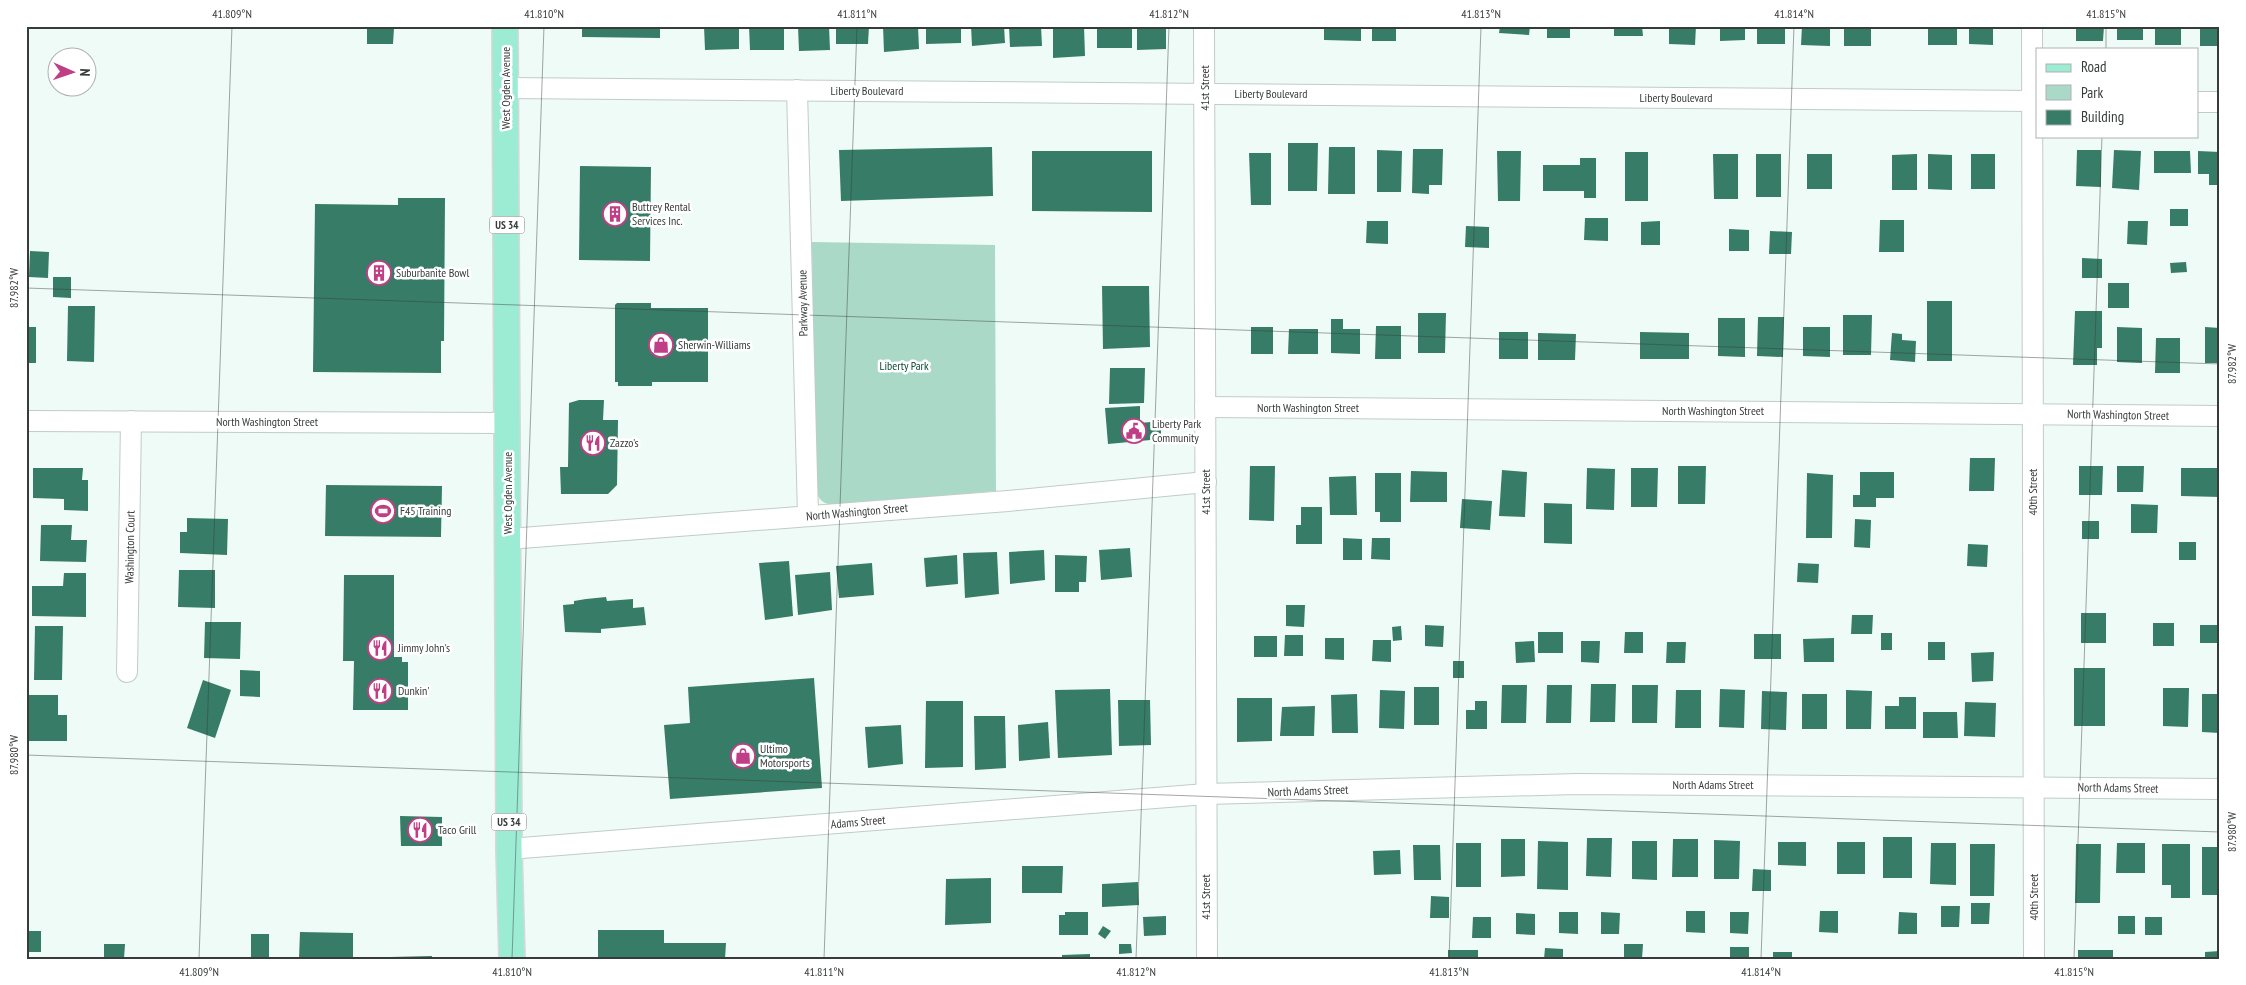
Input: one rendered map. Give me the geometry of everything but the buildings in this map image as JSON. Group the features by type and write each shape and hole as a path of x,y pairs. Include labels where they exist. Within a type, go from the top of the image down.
{"main road":[{"name":"West Ogden Avenue","path":"505,26 509,849 512,959"}],"street":[{"name":"41st Street","path":"1204,26 1206,959"},
{"name":"40th Street","path":"2032,26 2035,101 2033,414 2034,959"},
{"name":"Liberty Boulevard","path":"506,88 2035,101"},
{"name":"Parkway Avenue","path":"797,90 808,516"},
{"path":"2198,102 2220,102"},
{"name":"North Washington Street","path":"1205,407 2220,416"},
{"name":"North Washington Street","path":"26,421 508,423"},
{"name":"Washington Court","path":"127,672 131,421"},
{"name":"North Washington Street","path":"508,539 1008,501 1130,487 1206,482"},
{"name":"North Adams Street","path":"1206,794 1576,784 2220,789"},
{"name":"Adams Street","path":"509,849 1206,794"}],"green space":[{"name":"Liberty Park","path":"812,242 995,245 996,491 832,505 820,499 814,486"}],"place":[{"name":"Buttrey Rental Services Inc.","path":"615,214"},
{"name":"Suburbanite Bowl","path":"379,273"},
{"name":"Sherwin-Williams","path":"661,345"},
{"name":"Liberty Park Community","path":"1134,431"},
{"name":"Zazzo's","path":"593,443"},
{"name":"F45 Training","path":"383,511"},
{"name":"Jimmy John's","path":"380,648"},
{"name":"Dunkin'","path":"380,691"},
{"name":"Ultimo Motorsports","path":"743,756"},
{"name":"Taco Grill","path":"420,830"}]}
